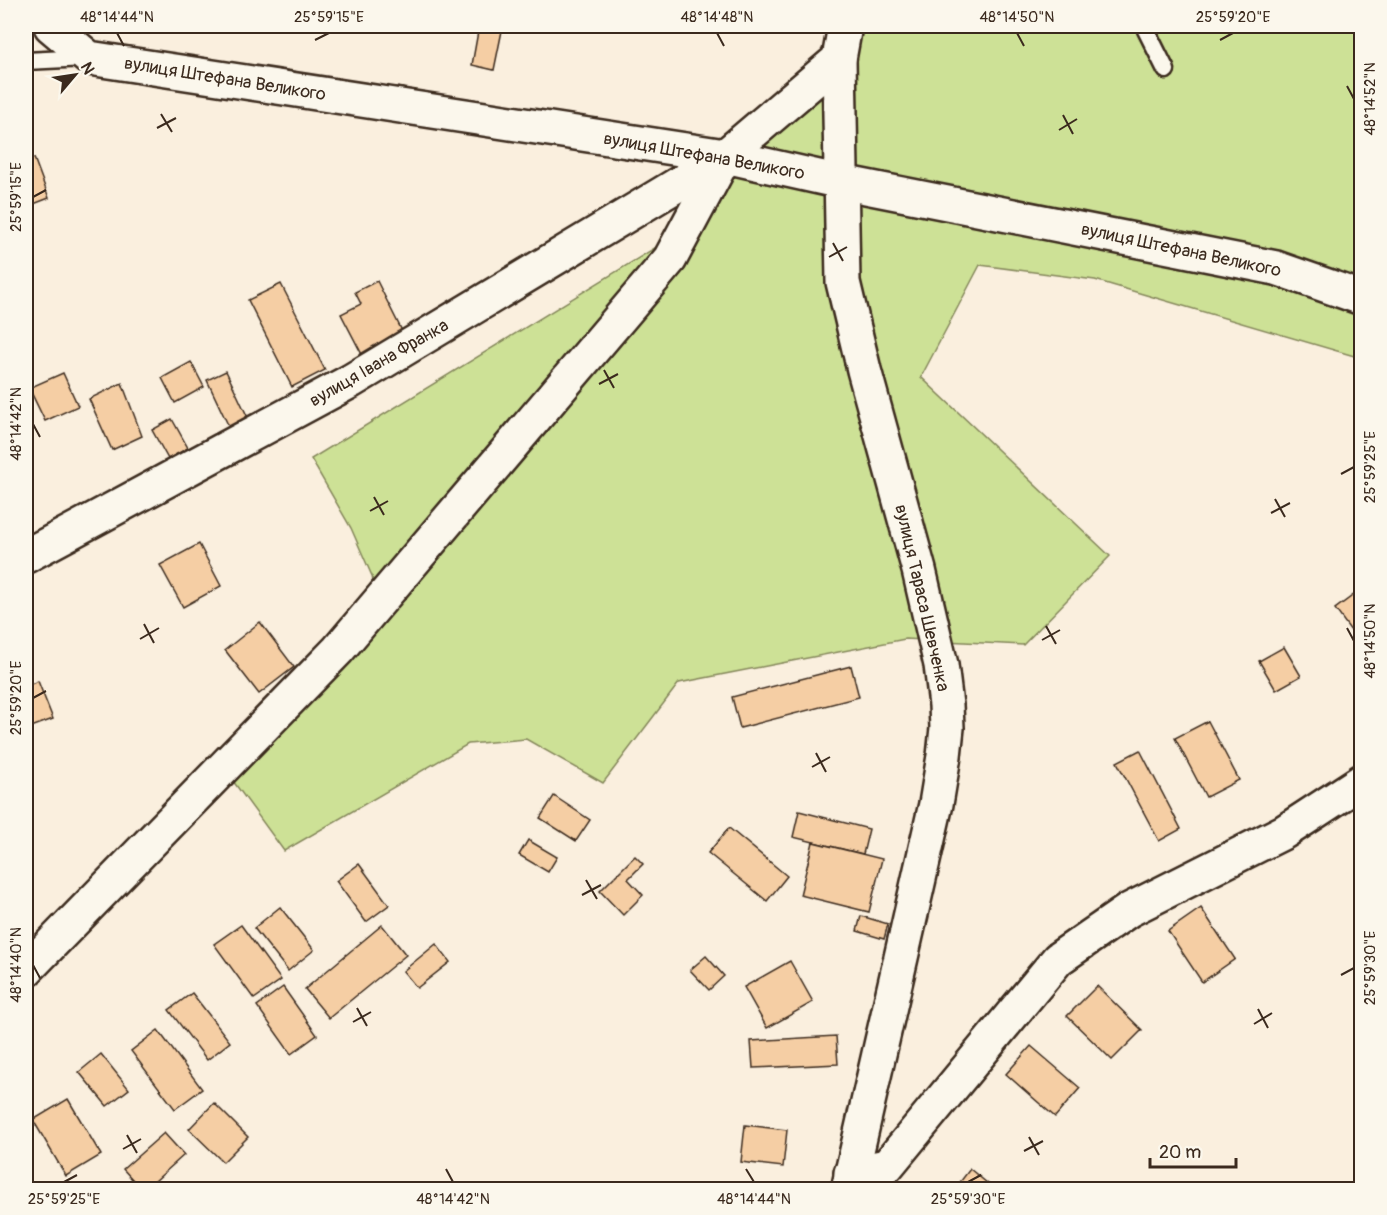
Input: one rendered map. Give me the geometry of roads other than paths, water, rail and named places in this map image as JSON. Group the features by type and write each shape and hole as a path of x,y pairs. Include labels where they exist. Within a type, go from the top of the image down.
{"street":[{"path":"51,26 90,58"},
{"path":"90,58 93,26"},
{"name":"вулиця Тараса Шевченка","path":"845,26 839,59 843,282 864,370 932,622 941,665 946,716 944,756 936,804 857,1184"},
{"name":"вулиця Штефана Великого","path":"90,58 725,156 841,182 1276,268 1362,298"},
{"path":"26,970 338,650 670,259 725,156 839,59"},
{"name":"вулиця Івана Франка","path":"26,556 351,381 725,156"},
{"path":"857,1184 887,1166 1058,959 1129,910 1284,832 1362,781"}],"lane":[{"path":"1145,26 1166,70"},
{"path":"26,61 90,58"}]}
